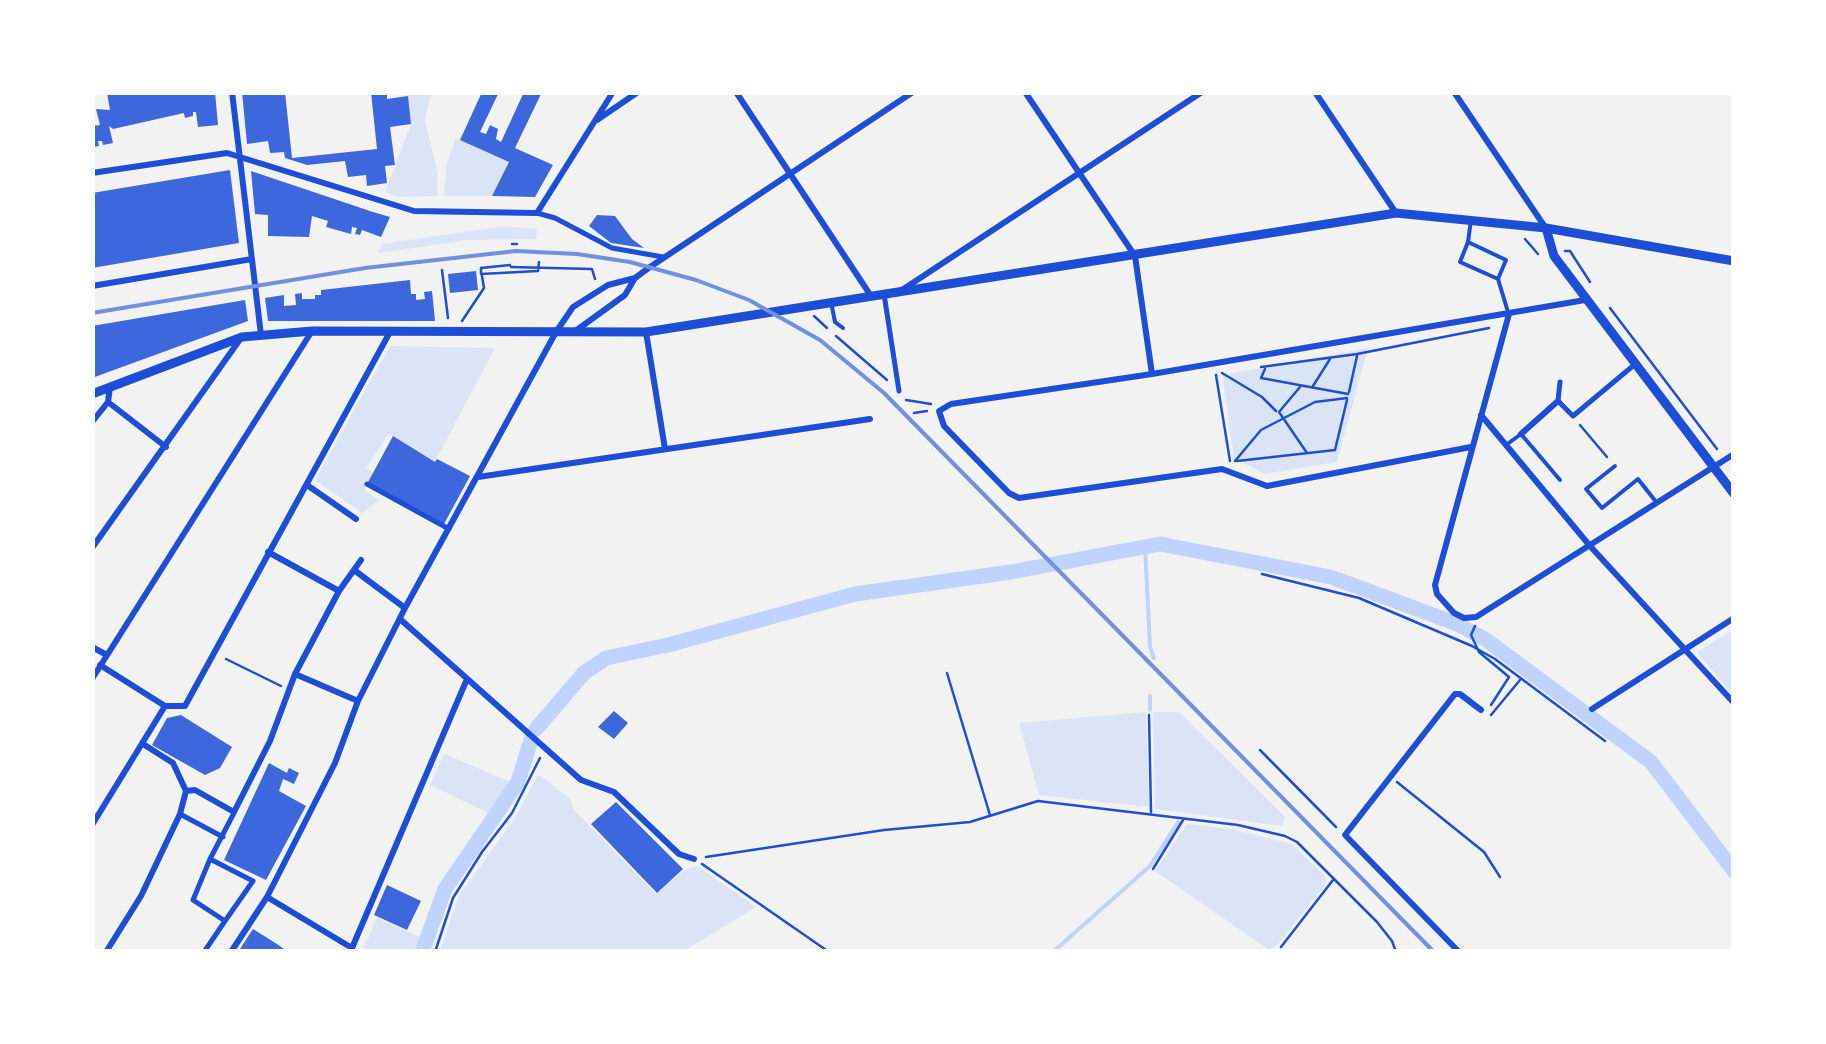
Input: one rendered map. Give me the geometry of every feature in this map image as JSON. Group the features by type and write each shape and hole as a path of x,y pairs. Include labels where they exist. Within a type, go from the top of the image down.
{"street":[{"path":"232,92 261,335"},
{"path":"537,212 613,92"},
{"path":"595,121 638,92"},
{"path":"736,92 871,296"},
{"path":"231,952 267,897 335,763 358,701 399,619 556,332 574,307 608,285 635,278 913,92"},
{"path":"1025,92 1135,256 1152,374"},
{"path":"898,292 1202,92"},
{"path":"1315,92 1396,213"},
{"path":"1454,92 1546,228 1551,252 1583,298 1734,494"},
{"path":"92,173 228,153 414,212 537,212 612,248 664,258"},
{"path":"92,394 242,337 462,326 646,332 1396,213 1546,228 1734,260"},
{"path":"92,286 252,259"},
{"path":"574,332 624,295 635,278"},
{"path":"884,294 899,391"},
{"path":"1471,447 1266,486 1222,469 1014,497 944,426 940,411 951,404 1152,374 1583,298"},
{"path":"1509,314 1435,585 1437,594 1454,612 1475,622 1734,454"},
{"path":"92,679 312,331"},
{"path":"100,665 164,706 185,706 391,331"},
{"path":"646,332 665,450"},
{"path":"92,548 242,337"},
{"path":"1558,400 1573,416 1634,365"},
{"path":"1520,434 1558,400 1560,382"},
{"path":"92,422 108,402 110,387"},
{"path":"108,402 166,447"},
{"path":"1480,414 1590,546 1734,703"},
{"path":"478,477 870,419"},
{"path":"367,484 449,529"},
{"path":"307,485 356,518"},
{"path":"268,552 339,591"},
{"path":"226,921 194,900 210,859 270,741 295,674 339,591 361,560"},
{"path":"354,570 405,608"},
{"path":"1592,709 1734,618"},
{"path":"399,619 581,780 614,792 678,854 694,859"},
{"path":"92,647 106,655"},
{"path":"295,674 358,701"},
{"path":"267,897 352,948 468,679"},
{"path":"1459,952 1344,836 1455,694 1485,710"},
{"path":"92,825 164,706"},
{"path":"106,952 141,896 180,814 186,791 172,763 143,744"},
{"path":"186,791 195,790 234,812"},
{"path":"180,814 223,837"},
{"path":"204,952 253,881 210,859"}],"lane":[{"path":"1471,220 1460,262 1498,280"},
{"path":"1468,242 1506,260 1498,280 1509,314"},
{"path":"831,302 835,322 842,328"},
{"path":"1506,445 1520,434 1560,480"},
{"path":"1615,466 1586,489 1602,508 1638,479 1657,504"}],"path":[{"path":"1564,251 1570,251 1597,292 1583,298"},
{"path":"482,274 538,272 538,264"},
{"path":"462,326 484,288 481,268 538,264 592,269 597,285"},
{"path":"442,270 448,321"},
{"path":"803,306 910,402 930,403 930,411 914,413"},
{"path":"1608,307 1725,460"},
{"path":"1250,368 1357,354 1506,325"},
{"path":"1347,396 1315,402 1261,430 1234,461 1335,450 1357,354"},
{"path":"1312,388 1330,358"},
{"path":"1265,367 1261,378 1347,396"},
{"path":"1230,461 1216,372 1235,370"},
{"path":"1220,372 1262,397 1278,412 1308,454"},
{"path":"1278,412 1301,386"},
{"path":"1573,416 1615,466"},
{"path":"1262,574 1359,598 1478,649 1605,741"},
{"path":"1475,622 1471,634 1479,652 1509,678 1485,710 1494,715 1521,678"},
{"path":"215,654 288,689"},
{"path":"947,673 990,816"},
{"path":"1148,714 1151,814"},
{"path":"435,952 453,898 512,813 546,748"},
{"path":"1260,750 1344,836"},
{"path":"1392,778 1484,852 1500,877"},
{"path":"694,859 884,830 970,822 1038,800 1183,818 1286,836 1297,842 1377,922 1396,952"},
{"path":"1153,869 1183,818"},
{"path":"694,859 828,952"},
{"path":"1281,948 1334,878"}],"shaded area":[{"path":"401,93 431,93 425,121 437,170 438,196 398,197 385,192 411,124 408,97"},
{"path":"456,138 509,162 492,196 444,196 446,165"},
{"path":"504,226 537,229 536,239 468,240 378,253 382,244"},
{"path":"390,346 495,348 435,462 389,434 366,468 374,473 364,490 379,500 362,513 315,480"},
{"path":"1368,348 1337,462 1265,474 1234,458 1222,375"},
{"path":"1733,630 1733,696 1697,652"},
{"path":"1146,712 1149,807 1039,795 1019,723"},
{"path":"1153,712 1179,712 1285,817 1282,826 1155,809"},
{"path":"444,754 513,783 491,814 430,785"},
{"path":"537,776 570,799 574,810 656,894 684,870 697,866 756,907 684,951 440,951 459,896 516,816"},
{"path":"1187,824 1232,829 1292,844 1326,877 1325,885 1279,943 1269,950 1155,871"},
{"path":"377,918 420,937 415,951 362,951"}],"building":[{"path":"215,92 218,125 198,127 193,112 193,116 185,118 184,113 113,129 109,126 113,143 103,145 98,141 99,146 92,147 92,126 100,125 96,109 110,110 107,93"},
{"path":"242,92 285,92 292,158 377,149 371,92 387,92 387,99 408,96 411,124 390,127 395,165 385,166 387,183 367,186 366,175 348,177 345,161 307,165 285,158 284,152 270,153 268,141 247,144"},
{"path":"482,92 499,92 480,132 486,134 490,125 498,129 496,139 501,142 524,92 542,92 515,148 553,165 535,197 492,196 509,162 460,140"},
{"path":"230,170 239,243 92,268 92,193"},
{"path":"251,171 390,217 381,237 362,230 360,235 355,234 357,228 352,227 351,234 326,227 328,221 312,216 309,237 268,236 268,215 255,214"},
{"path":"597,215 615,216 644,248 611,243 589,226"},
{"path":"476,271 478,290 450,293 448,274"},
{"path":"410,280 411,294 416,294 416,300 425,299 424,292 432,291 435,321 268,321 265,298 284,295 284,306 296,305 295,294 302,293 302,299 315,299 321,290"},
{"path":"245,300 248,321 92,378 92,326"},
{"path":"393,436 435,462 437,459 470,476 444,524 367,484"},
{"path":"614,711 628,723 614,739 598,727"},
{"path":"181,715 232,747 220,768 205,775 152,745 167,718"},
{"path":"269,763 287,773 289,768 299,773 294,784 283,779 279,791 306,806 266,880 224,860"},
{"path":"616,802 683,869 657,893 591,824"},
{"path":"387,885 421,901 407,930 374,915"},
{"path":"253,929 277,944 288,952 238,952"}],"waterway":[{"path":"536,729 584,673 606,658 855,594 1011,572 1160,544 1331,577 1457,624 1485,639 1651,762 1734,871"},
{"path":"1145,546 1150,647 1154,658"},
{"path":"1150,696 1150,710"},
{"path":"422,952 445,889 518,782 531,740"},
{"path":"1053,952 1150,866 1178,822"}],"railway":[{"path":"92,313 365,268 516,251 630,262 749,300 820,340 884,393 1434,952"}]}
